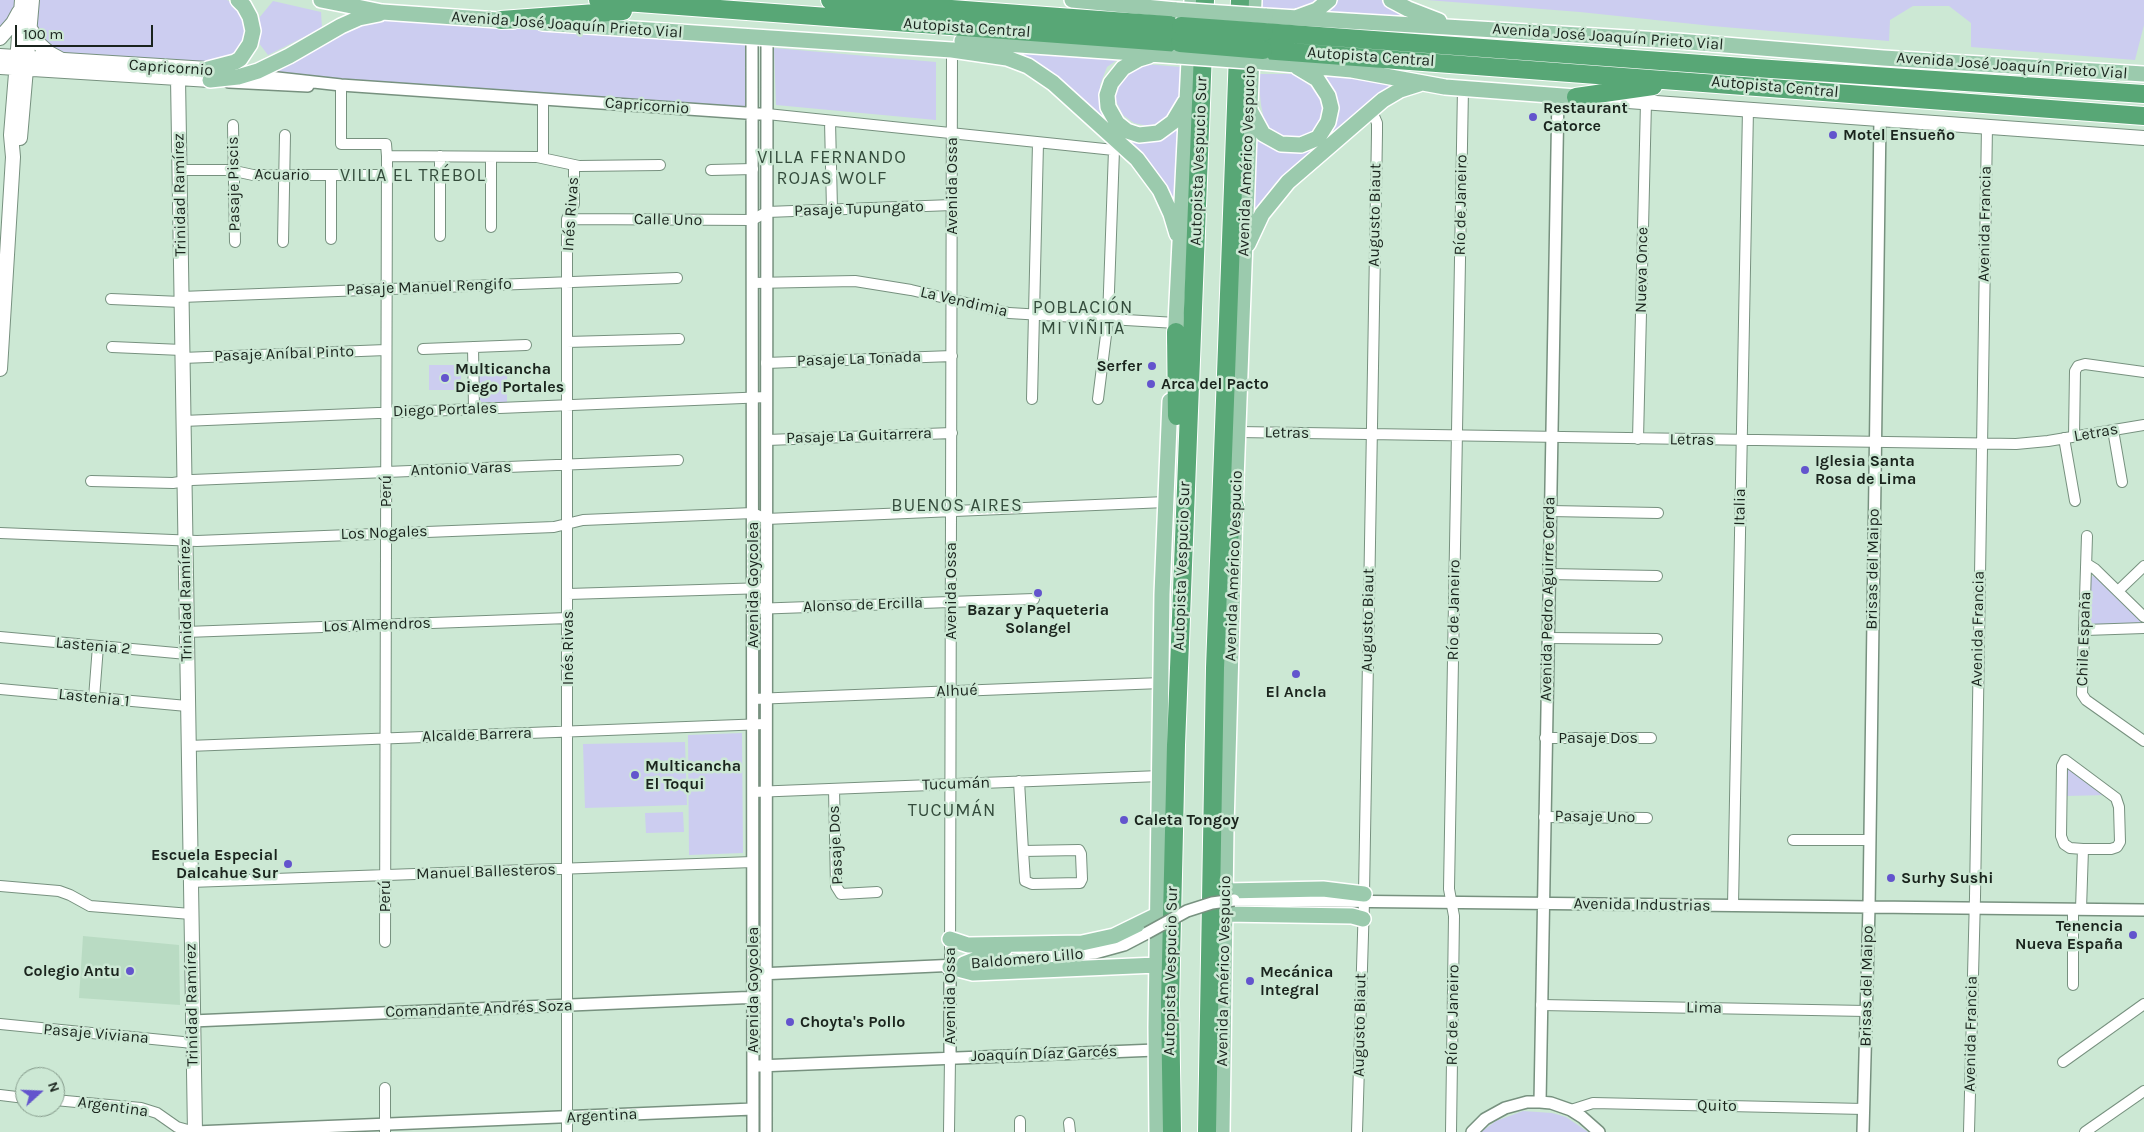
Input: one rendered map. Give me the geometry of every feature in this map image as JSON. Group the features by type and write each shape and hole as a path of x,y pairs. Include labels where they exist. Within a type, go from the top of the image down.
{"highway":[{"name":"Autopista Central","path":"598,0 1736,67 2144,94"},
{"name":"Autopista Central","path":"830,0 1179,34"},
{"name":"Autopista Vespucio Sur","path":"1172,1132 1170,1053 1171,904 1183,543 1205,0"},
{"path":"1208,1132 1214,668 1240,0"},
{"path":"501,20 693,7"},
{"name":"Autopista Central","path":"1264,40 1703,82 2144,116"},
{"path":"1576,97 1633,88 1703,82"},
{"path":"1176,327 1178,474 1183,543"},
{"path":"1214,668 1228,548 1235,506"}],"main road":[{"path":"209,74 240,59 250,44 253,31 250,17 238,0"},
{"name":"Avenida José Joaquín Prieto Vial","path":"321,0 357,8 398,13 952,50 1007,58 1028,66 1059,88 1118,142 1152,177 1171,214 1178,237 1179,253"},
{"name":"Avenida José Joaquín Prieto Vial","path":"1072,0 1135,7 1179,34 1264,40 1288,64 1352,70 1421,84 2144,138"},
{"path":"1122,0 1135,7"},
{"path":"1157,1132 1156,1050 1161,604 1192,0"},
{"name":"Avenida Américo Vespucio","path":"1222,1132 1224,914 1229,895 1235,506 1254,0"},
{"path":"1292,18 1317,10 1329,0"},
{"path":"1391,0 1421,15 1472,28"},
{"path":"25,2 31,30 35,39 44,49 66,61"},
{"path":"0,38 13,23 25,2"},
{"path":"0,369 6,178 20,136 25,2"},
{"path":"209,74 247,75 283,59 350,22 372,15 398,13"},
{"name":"Avenida José Joaquín Prieto Vial","path":"1264,40 1292,18 1677,41 1910,60 2144,74"},
{"path":"22,63 31,30"},
{"name":"Avenida José Joaquín Prieto Vial","path":"813,41 898,36 1156,55 1179,34"},
{"path":"1156,55 1131,63 1114,77 1107,95 1108,107 1113,118 1122,128 1133,134 1145,136 1158,133 1173,122 1182,110 1188,96"},
{"name":"Capricornio","path":"0,56 22,63 209,74"},
{"name":"Capricornio","path":"0,67 22,63 66,61 177,73"},
{"path":"1250,109 1263,134 1281,144 1301,145 1312,141 1322,133 1330,115 1330,102 1326,90 1310,74 1288,64"},
{"name":"Trinidad Ramírez","path":"177,73 195,1132"},
{"name":"Avenida José Joaquín Prieto Vial","path":"1244,258 1258,221 1277,194 1299,172 1371,109 1394,93 1421,84"},
{"path":"1229,895 1323,889 1364,898"},
{"path":"1224,914 1352,916 1363,919"},
{"path":"950,939 968,945 1071,943 1103,939 1124,932 1158,915"},
{"path":"957,966 1005,948 1021,945"},
{"path":"957,966 972,973 1157,965"}],"street":[{"name":"Avenida Goycolea","path":"753,1132 752,114 759,38"},
{"name":"Avenida Goycolea","path":"759,38 767,114 766,1132"},
{"name":"Avenida Ossa","path":"950,1132 950,1058 957,966 950,939 952,50"},
{"name":"Capricornio","path":"209,74 288,86 341,85"},
{"name":"Capricornio","path":"247,75 341,85 767,114 952,135 1114,150 1108,319"},
{"path":"341,85 341,144 386,144 387,156 491,156 543,158 574,165 660,165"},
{"name":"Río de Janeiro","path":"1451,1132 1454,916 1449,889 1463,88"},
{"name":"Avenida Pedro Aguirre Cerda","path":"1540,1102 1542,904 1558,95"},
{"path":"543,99 543,158"},
{"name":"Nueva Once","path":"1638,439 1646,102"},
{"name":"Augusto Biaut","path":"1357,1132 1364,898 1377,128 1371,109"},
{"name":"Italia","path":"1733,906 1748,109"},
{"name":"Brisas del Maipo","path":"1863,1132 1869,907 1880,119"},
{"path":"830,121 832,210"},
{"name":"Pasaje Piscis","path":"233,125 235,242"},
{"name":"Avenida Francia","path":"1969,1132 1987,126"},
{"path":"283,242 286,135"},
{"path":"1032,399 1038,143"},
{"name":"Perú","path":"386,942 387,156"},
{"path":"440,156 440,236"},
{"path":"491,156 491,227"},
{"name":"Inés Rivas","path":"567,1132 567,219 574,204 574,165"},
{"path":"711,170 752,169"},
{"name":"Acuario","path":"179,170 235,171 253,175 386,175"},
{"path":"331,176 331,239"},
{"name":"Pasaje Tupungato","path":"767,212 952,205"},
{"name":"Calle Uno","path":"567,219 752,220 767,212"},
{"name":"Pasaje Manuel Rengifo","path":"111,299 181,300 386,289 677,278"},
{"name":"La Vendimia","path":"753,283 861,282 1004,312 1108,319 1176,327"},
{"path":"1098,399 1108,319"},
{"path":"567,342 679,339"},
{"path":"423,349 526,345"},
{"name":"Pasaje Aníbal Pinto","path":"112,347 182,354 386,350"},
{"path":"473,347 474,409"},
{"name":"Pasaje La Tonada","path":"766,363 952,356"},
{"path":"2075,501 2069,437 2075,371 2078,366 2085,364 2144,372"},
{"name":"Diego Portales","path":"183,421 766,398"},
{"name":"Letras","path":"1238,432 1741,441 2025,443 2144,425"},
{"path":"2113,430 2122,482"},
{"name":"Pasaje La Guitarrera","path":"767,440 952,433"},
{"name":"Antonio Varas","path":"91,481 173,483 678,460"},
{"path":"766,519 1166,502"},
{"path":"1550,511 1658,513"},
{"name":"Los Nogales","path":"0,533 185,541 554,527 583,520 753,513 766,519"},
{"name":"Chile España","path":"2086,536 2087,564 2082,694 2086,700 2144,741"},
{"path":"2087,564 2095,569 2144,617"},
{"path":"2118,591 2144,566"},
{"path":"1549,574 1657,576"},
{"path":"568,594 766,588"},
{"name":"Alonso de Ercilla","path":"753,609 1034,599"},
{"name":"Los Almendros","path":"186,632 568,618"},
{"path":"2085,630 2144,628"},
{"name":"Lastenia 2","path":"0,637 187,654"},
{"path":"1548,638 1657,640"},
{"path":"94,698 98,646"},
{"name":"Alhué","path":"753,699 1161,683"},
{"name":"Lastenia 1","path":"0,689 188,706"},
{"name":"Alcalde Barrera","path":"188,746 765,724"},
{"name":"Pasaje Dos","path":"1546,738 1651,738"},
{"path":"2066,760 2113,793 2119,807 2120,842 2117,847 2111,849 2083,849 2070,848 2064,844 2061,836 2062,766 2066,760"},
{"name":"Tucumán","path":"753,792 1160,776"},
{"path":"1019,781 1024,878 1027,883 1081,882 1081,854 1079,850 1023,851"},
{"name":"Pasaje Dos","path":"834,789 836,886 841,894 877,892"},
{"name":"Pasaje Uno","path":"1544,816 1647,818"},
{"path":"1794,840 1870,840"},
{"path":"2073,985 2077,909 2083,849"},
{"name":"Manuel Ballesteros","path":"190,882 753,862"},
{"path":"0,886 59,891 90,906 190,914"},
{"name":"Baldomero Lillo","path":"753,974 957,966 998,959 1095,953 1124,945 1187,911 1229,895"},
{"name":"Avenida Industrias","path":"1364,898 1451,903 2144,910"},
{"name":"Comandante Andrés Soza","path":"192,1021 766,997"},
{"path":"2063,1062 2144,1004"},
{"name":"Lima","path":"1541,1005 1866,1010"},
{"name":"Pasaje Viviana","path":"0,1024 193,1043"},
{"name":"Joaquín Díaz Garcés","path":"753,1066 1156,1050"},
{"path":"385,1088 385,1128"},
{"path":"2086,1132 2144,1091"},
{"path":"0,1095 15,1097"},
{"name":"Argentina","path":"65,1101 142,1108 157,1113 177,1127 195,1132 385,1128 766,1108"},
{"path":"1472,1132 1485,1119 1505,1108 1522,1103 1540,1102 1571,1110 1582,1116 1599,1132"},
{"name":"Quito","path":"1571,1110 1593,1104 1864,1109"},
{"path":"1020,1121 1020,1132"}],"shaded area":[{"path":"0,0 16,0 16,7 0,33"},
{"path":"37,0 227,0 240,8 249,35 225,66 66,57 53,52 37,34"},
{"path":"1259,0 1316,0 1308,6 1284,10 1258,7"},
{"path":"1339,0 1381,0 1412,20 1318,14 1326,11"},
{"path":"1427,0 2144,0 2144,25 2135,60 1971,47 1971,23 1949,6 1913,6 1890,20 1889,41 1712,26 1580,12"},
{"path":"273,1 321,12 322,28 268,55 258,42 261,32 259,18"},
{"path":"373,19 742,42 749,46 748,105 742,109 264,73"},
{"path":"1018,46 1124,55 1107,67 1100,85 1102,105 1132,140 1180,122 1176,209 1162,182 1017,58"},
{"path":"774,48 936,62 936,120 776,105"},
{"path":"1144,64 1181,67 1180,100 1176,109 1162,122 1148,126 1134,123 1123,115 1116,101 1116,86 1125,73"},
{"path":"1323,72 1402,83 1374,99 1275,183 1252,216 1256,135 1264,144 1273,148 1311,146 1335,98 1330,85 1323,76"},
{"path":"1258,74 1294,74 1317,91 1323,111 1314,132 1293,141 1272,132 1264,119"},
{"name":"Multicancha Diego Portales","path":"429,365 461,365 461,390 429,390"},
{"path":"479,375 507,375 507,402 479,402"},
{"path":"2097,573 2143,619 2138,625 2093,625 2090,622 2090,578"},
{"path":"742,733 743,853 689,855 688,735"},
{"name":"Multicancha El Toqui","path":"685,742 687,805 585,808 583,744"},
{"path":"2067,766 2108,795 2066,796"},
{"path":"683,812 684,832 646,833 645,813"},
{"name":"Colegio Antu","path":"83,936 179,945 180,1005 79,998"},
{"path":"1523,1111 1552,1113 1566,1117 1588,1132 1481,1132 1496,1121"}],"place":[{"name":"Restaurant Catorce","path":"1533,117"},
{"name":"Motel Ensueño","path":"1833,135"},
{"name":"Serfer","path":"1152,366"},
{"name":"Multicancha Diego Portales","path":"445,378"},
{"name":"Arca del Pacto","path":"1151,384"},
{"name":"Iglesia Santa Rosa de Lima","path":"1805,470"},
{"name":"Bazar y Paqueteria Solangel","path":"1038,593"},
{"name":"El Ancla","path":"1296,674"},
{"name":"Multicancha El Toqui","path":"635,775"},
{"name":"Caleta Tongoy","path":"1124,820"},
{"name":"Escuela Especial Dalcahue Sur","path":"288,864"},
{"name":"Surhy Sushi","path":"1891,878"},
{"name":"Tenencia Nueva España","path":"2133,935"},
{"name":"Colegio Antu","path":"130,971"},
{"name":"Mecánica Integral","path":"1250,981"},
{"name":"Choyta's Pollo","path":"790,1022"}],"district":[{"name":"VILLA FERNANDO ROJAS WOLF","path":"832,168"},
{"name":"VILLA EL TRÉBOL","path":"413,176"},
{"name":"POBLACIÓN MI VIÑITA","path":"1083,318"},
{"name":"BUENOS AIRES","path":"957,506"},
{"name":"TUCUMÁN","path":"952,811"}]}
